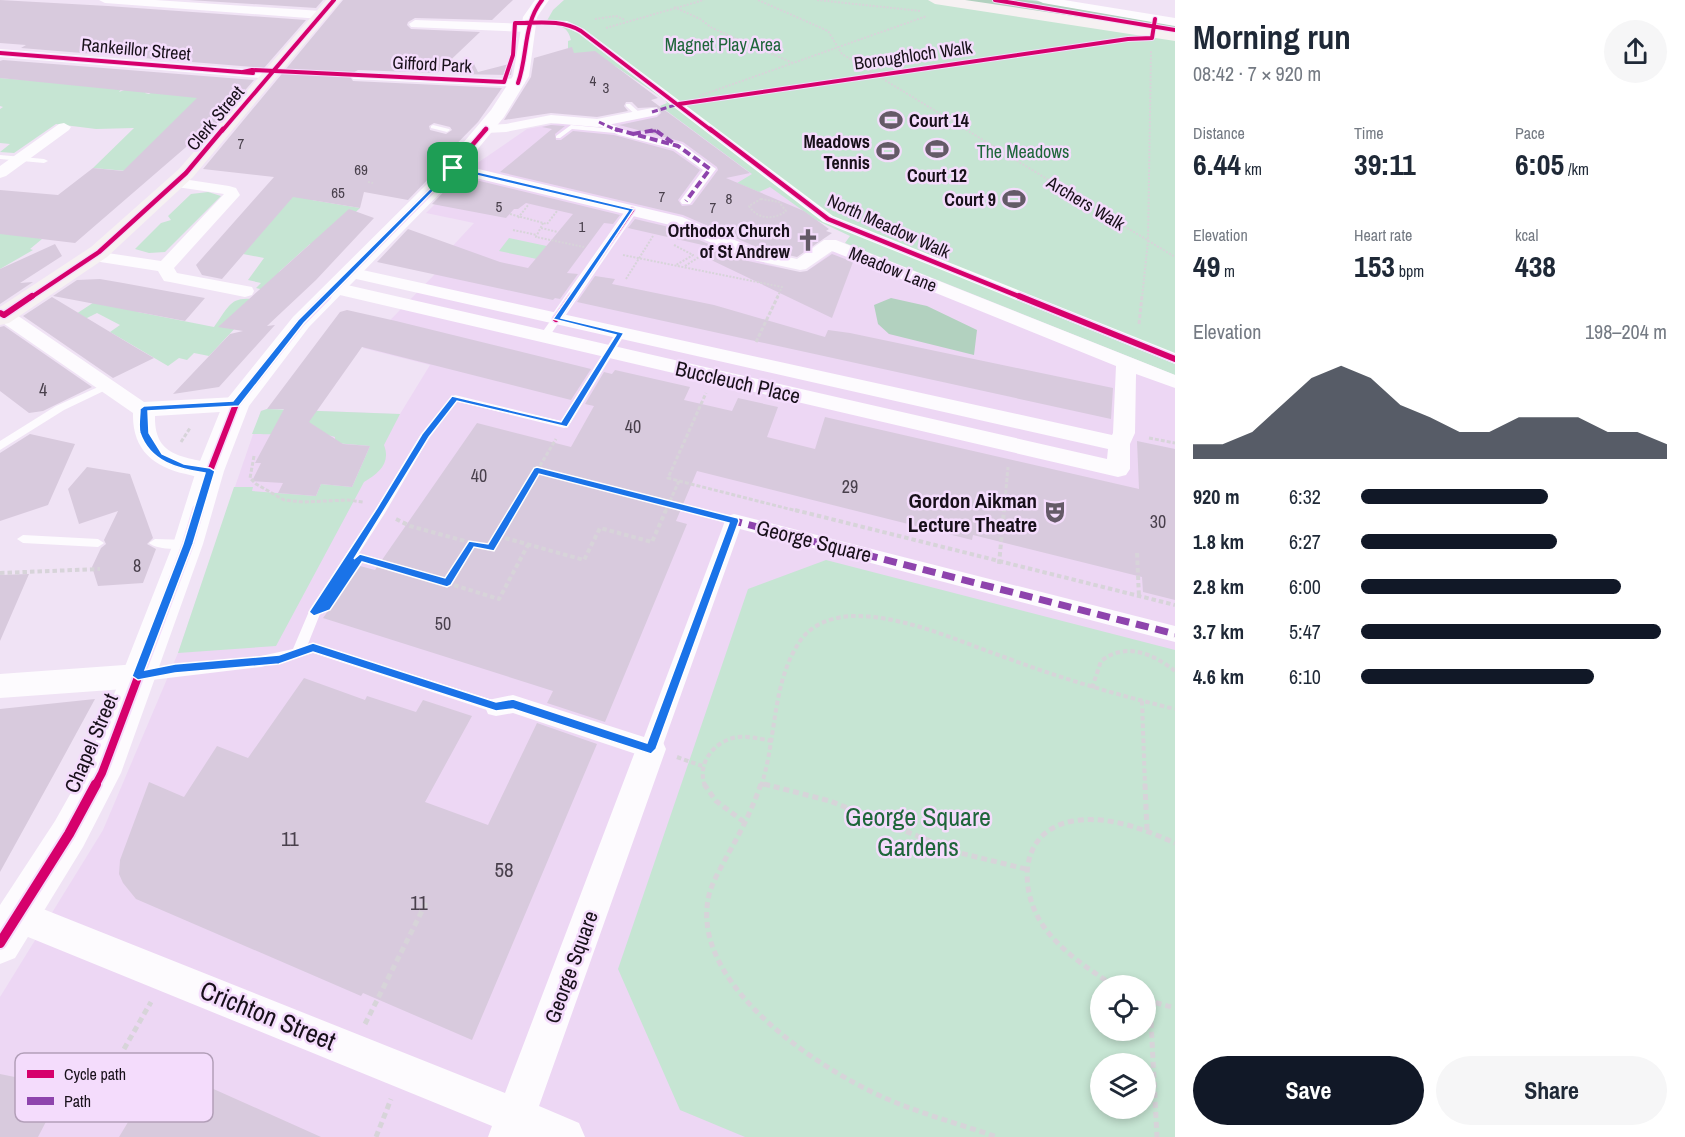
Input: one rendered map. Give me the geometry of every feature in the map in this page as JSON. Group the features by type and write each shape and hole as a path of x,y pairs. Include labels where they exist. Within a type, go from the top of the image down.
{"main road":[{"name":"Clerk Street","path":"2,316 92,258 194,166 334,0"},
{"path":"935,0 1154,25 1175,36"}],"street":[{"path":"105,0 321,15"},
{"path":"415,24 528,25 535,8 542,0"},
{"path":"1043,0 1154,25 1175,22"},
{"name":"North Meadow Walk","path":"528,25 567,24 590,37 828,219 1131,353 1175,359"},
{"name":"Chapel Street","path":"9,929 69,834 102,772 188,544 210,471 236,404 281,345 453,168 477,133 518,83 526,55 528,25"},
{"name":"Rankeillor Street","path":"0,53 271,75"},
{"name":"Gifford Park","path":"358,76 518,83"},
{"path":"477,133 551,119 599,122 640,111"},
{"path":"599,122 630,135 678,146 710,170 686,201"},
{"path":"0,173 64,127"},
{"name":"Meadow Lane","path":"453,168 676,221 755,255 800,266 830,244 1131,353"},
{"path":"165,267 232,195 230,191 223,189 176,183"},
{"path":"556,319 632,210"},
{"path":"92,258 165,267"},
{"path":"165,267 170,277 245,291"},
{"name":"Buccleuch Place","path":"342,280 556,319 615,343 1118,469 1119,444 1124,433 1131,353"},
{"name":"Buccleuch Place","path":"342,280 544,337 615,343 748,362 1119,444"},
{"path":"2,316 107,386 129,404 144,409 236,404"},
{"path":"1131,353 1175,382"},
{"path":"144,409 144,433 159,456 182,467 210,471"},
{"name":"George Square","path":"513,1126 734,521 1175,634"},
{"path":"0,686 138,676"},
{"path":"496,706 513,704 651,749"},
{"name":"Crichton Street","path":"9,929 167,975 402,1070 513,1126"},
{"path":"513,1126 565,1137"}],"lane":[{"path":"433,127 447,130"},
{"path":"558,137 570,127 615,130"},
{"path":"0,157 44,161"},
{"path":"544,337 556,319"},
{"path":"455,398 564,425 615,343"},
{"path":"0,446 60,408 107,386"},
{"path":"298,653 314,612 381,510 425,436"},
{"path":"23,539 98,543"},
{"path":"155,543 188,544"},
{"path":"138,676 175,668 279,660 313,648 496,706"}],"path":[{"path":"590,37 615,24 704,0"},
{"path":"674,8 700,19 712,28 794,63"},
{"path":"679,104 926,17"},
{"path":"1131,353 1148,241 1154,25"},
{"path":"679,104 724,96"},
{"path":"368,182 373,183"},
{"path":"752,220 759,216 776,217 783,214 786,208 777,201 757,200 750,204 749,208 759,216"},
{"path":"518,218 530,204"},
{"path":"510,214 547,224 557,210"},
{"path":"537,235 543,223"},
{"path":"541,228 558,232"},
{"path":"513,230 537,235 536,237 782,287 748,362"},
{"path":"644,234 659,238"},
{"path":"626,279 653,236"},
{"path":"668,242 693,255 676,265"},
{"path":"684,267 699,257"},
{"path":"425,436 455,398"},
{"path":"701,405 668,478 1175,605"},
{"path":"1145,437 1175,443"},
{"path":"404,523 490,549 547,454"},
{"path":"254,456 250,478 255,485 271,490 283,500 323,503 357,499"},
{"path":"537,470 734,521"},
{"path":"498,536 584,560 600,528 652,542 679,481"},
{"path":"1000,561 1007,483"},
{"path":"447,583 472,543"},
{"path":"360,558 499,599 528,545"},
{"path":"1137,553 1141,625"},
{"path":"0,573 100,569"},
{"path":"997,1137 868,1090 835,1072 786,1039 751,1007 728,977 712,946 705,909 716,878 762,783 772,741 778,699 797,644 814,627 838,618 867,616 896,622 1092,688 1175,709"},
{"path":"1092,688 1101,661 1117,651 1142,652 1175,671"},
{"path":"1142,701 1147,830"},
{"path":"744,822 727,813 714,801 703,782 702,766 712,751 727,740 740,737 772,741"},
{"path":"762,783 830,801 960,853 1026,869"},
{"path":"1099,975 1070,954 1051,936 1037,915 1026,869 1028,859 1037,842 1069,822 1095,821 1147,830 1175,843"},
{"path":"379,994 425,905 419,902"},
{"path":"124,1049 167,975"},
{"path":"1156,1003 1175,1008"},
{"path":"1151,1041 1157,1137"},
{"path":"376,1137 402,1070"}],"shaded area":[{"path":"668,112 816,220 764,263 803,274 834,251 1175,385 1175,1137 0,1137 0,997 103,830 178,653 261,411 267,409 400,414 430,365 363,348 435,274 448,251 474,223 426,213 473,166 527,129 559,123 599,127"}],"green space":[{"name":"The Meadows","path":"564,0 1032,0 1175,24 1175,375 845,243 850,236 816,220 770,187 759,192 737,183 752,174 660,106 667,103 665,100 615,66 568,56 568,41 571,40 567,31 558,26 544,26 553,10"},
{"path":"955,0 1041,2 1175,26 1175,34"},
{"path":"0,78 122,88 119,92 127,89 149,90 145,93 149,94 155,90 204,93 127,171 93,168 134,128 96,129 56,124 14,153 0,152 10,144 0,143 0,109 3,107 0,106"},
{"path":"319,165 312,200 360,208 321,245 310,244 280,271 268,291 256,288 261,283 248,280 264,258 243,254"},
{"path":"208,192 221,196 165,252 149,253 135,249 161,223 171,220 168,216 191,194"},
{"path":"0,226 42,239 30,249 33,250 0,269"},
{"path":"509,238 575,252 565,265 499,251"},
{"path":"105,295 138,312 214,327 227,308 235,301 257,300 252,310 209,356 194,353 187,360 179,358 168,366 110,332 120,325 97,313 85,319 76,314"},
{"path":"891,298 927,306 977,330 974,355 889,334 878,324 874,305"},
{"path":"267,409 400,414 384,445 385,462 374,475 364,482 276,646 178,653 234,487 253,487 252,491 316,496 321,484 352,487 370,446 335,443 335,437 329,435 252,434 261,411"},
{"name":"George Square Gardens","path":"826,560 1175,650 1175,1137 745,1137 680,1110 618,969 748,589"}],"building":[{"path":"0,0 306,20 264,68 21,48 26,45 0,43"},
{"path":"189,0 323,0 316,8"},
{"path":"343,0 513,0 492,20 415,18 408,22 407,25 411,29 480,32 437,73 358,70 349,75 353,81 502,88 478,122 432,169 437,171 408,200 364,192 360,208 293,197 222,279 202,275 196,265 274,177 203,169","holes":["434,123 450,127 452,130 446,134 430,130 429,126"]},
{"path":"572,47 574,53 595,51 658,98 651,100 750,173 726,178 804,211 829,229 826,231 832,233 797,257 761,249 683,215 500,172 552,129 542,127 551,125 565,126 555,134 556,140 561,140 573,131 614,135 673,151 700,170 678,200 682,206 692,205 718,170 683,142 619,125 657,117 661,113 657,107 638,108 632,102 626,102 624,106 628,111 597,117 551,113 504,120 531,77 534,58"},
{"path":"0,61 254,80 200,142 200,135 75,243 0,234 0,190 58,195 93,168 123,171 197,98 0,78"},
{"path":"473,62 478,72 513,63 511,75 453,74"},
{"path":"459,176 620,215 613,224 604,223 567,273 578,274 560,299 553,300 377,262 408,229 500,262 528,268 573,214 526,203 514,209 506,218 432,204"},
{"path":"349,209 374,218 316,280 267,326 275,325 219,387 173,394 230,334 243,331 218,327"},
{"path":"635,219 669,227 748,261 800,272 807,271 832,254 853,262 832,318 707,258 707,246 628,228"},
{"path":"55,244 62,256 20,283 33,282 0,304 0,269"},
{"path":"595,276 615,279 612,284 714,305 825,337 828,330 850,333 1113,388 1111,419 577,302"},
{"path":"100,279 205,298 185,321 53,296 77,280"},
{"path":"52,297 154,358 113,378 23,316"},
{"path":"347,310 591,369 571,400 362,347 309,422 343,444 370,446 352,487 321,484 316,496 278,493 283,483 252,481 261,463 255,463 284,409 267,409 340,312"},
{"path":"4,326 92,387 43,411 29,413 0,391 0,327"},
{"path":"615,370 690,387 684,400 732,411 738,398 778,407 767,437 815,449 825,417 1139,489 1137,441 1175,449 1175,600 1143,592 1142,577 973,535 972,540 697,471 676,521 687,524 605,722 547,703 553,691 323,618 360,566 375,570 477,423 571,447 594,406 585,404 604,372 612,374"},
{"path":"30,434 75,444 48,505 0,521 0,453"},
{"path":"87,467 130,474 153,538 147,544 156,549 143,583 98,586 92,567 101,548 106,544 104,540 118,511 79,524 68,489"},
{"path":"29,574 0,641 0,575"},
{"path":"304,678 365,700 367,696 416,712 423,700 472,716 425,802 488,825 537,723 597,744 472,1040 363,993 361,996 136,899 123,883 119,874 120,860 149,782 184,797 217,746 248,758"},
{"path":"95,699 58,767 0,872 0,709"},
{"path":"0,1074 15,1077 15,1122 46,1122 38,1137 0,1137"},
{"path":"213,1089 321,1137 119,1137 128,1122 213,1122"}],"marked path":[{"path":"652,112 679,104"},
{"path":"599,122 623,133 678,146 710,169 686,201"},
{"path":"633,134 655,130 673,143"},
{"path":"496,707 513,704 651,749 734,521 1175,634"}],"cycle path":[{"path":"0,313 4,315 99,252 186,173 334,0"},
{"path":"518,83 522,73 531,18 542,0"},
{"path":"995,0 1175,30"},
{"name":"Boroughloch Walk","path":"679,104 1128,39 1152,38 1155,19"},
{"path":"243,72 252,70 504,82 513,55 515,23 560,23 573,26 828,219 1175,359"},
{"path":"0,53 253,73"},
{"path":"0,943 69,834 102,773 188,544 210,471 236,404 301,322 443,179 486,129"},
{"path":"556,319 632,210"}],"place":[{"name":"Court 14","path":"891,120"},
{"name":"Court 12","path":"937,149"},
{"name":"Meadows Tennis","path":"888,151"},
{"name":"Court 9","path":"1014,199"},
{"name":"Orthodox Church of St Andrew","path":"808,240"},
{"name":"Gordon Aikman Lecture Theatre","path":"1055,512"}],"route":[{"path":"453,168 632,210 556,319 620,333 564,425 455,398 425,436 381,510 314,612 326,607 360,558 447,583 472,543 490,549 537,470 734,521 651,749 513,704 496,706 313,648 279,660 175,668 138,676 188,544 210,471 182,467 159,456 144,433 144,409 236,404 242,393 301,322 453,168"}],"park label":[{"name":"Magnet Play Area","path":"723,44"}]}
